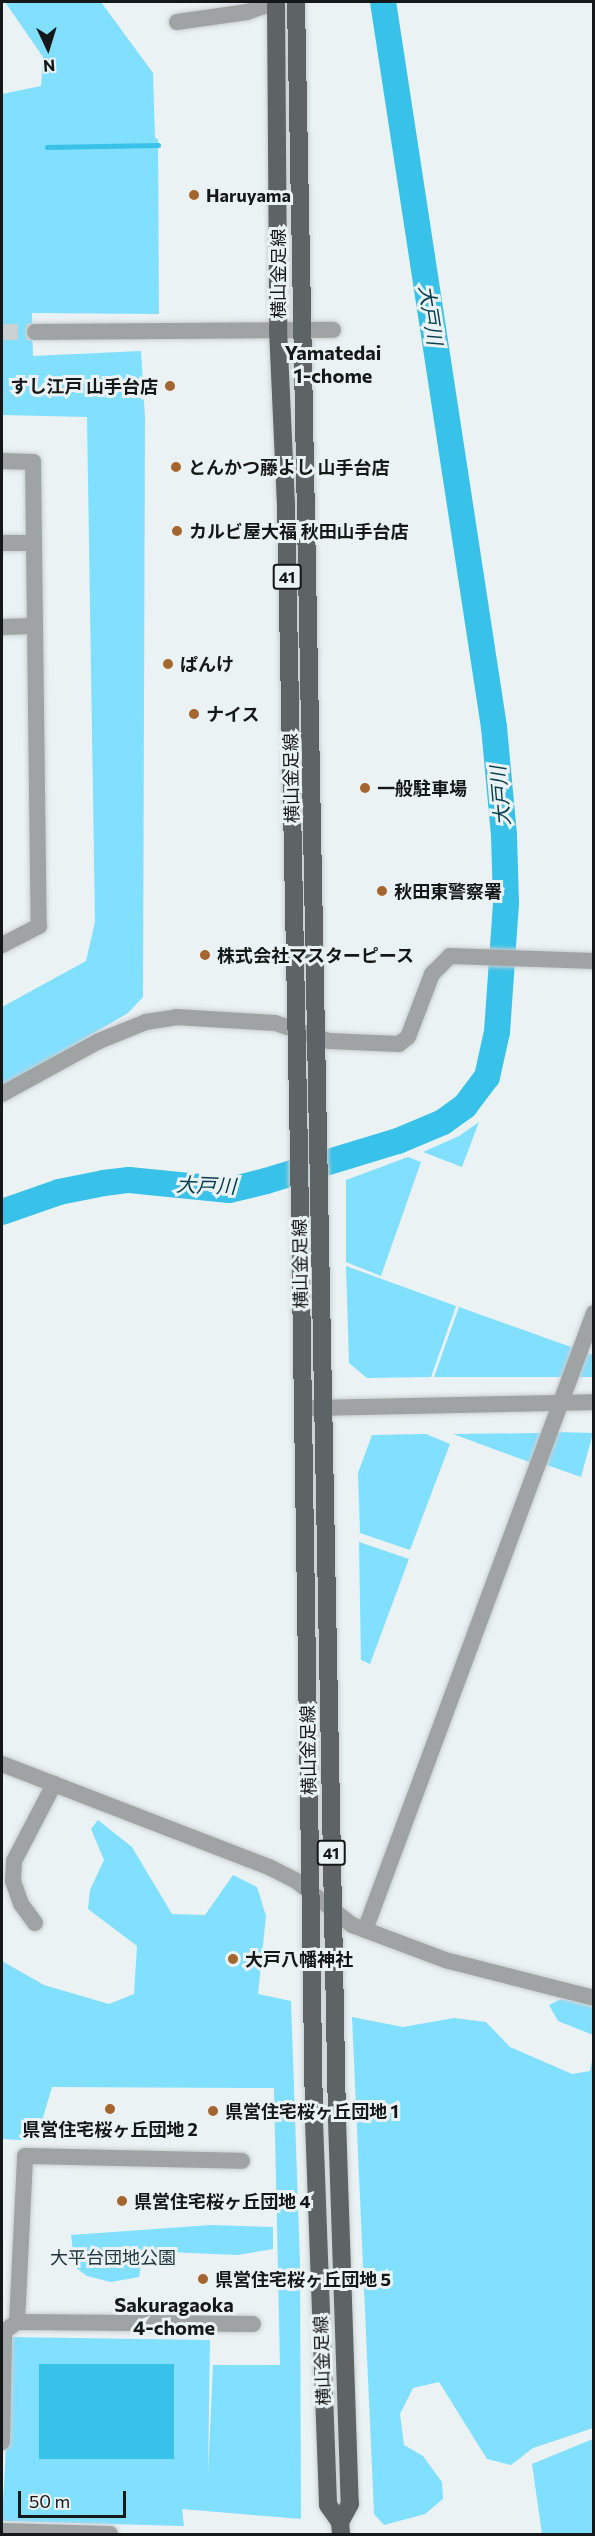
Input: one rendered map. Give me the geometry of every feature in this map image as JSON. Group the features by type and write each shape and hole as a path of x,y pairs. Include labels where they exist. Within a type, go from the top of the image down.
{"main road":[{"name":"横山金足線","path":"276,2 278,329 286,518 296,1029 308,1151 317,1182 323,1409 342,2330 350,2504 341,2528"},
{"name":"横山金足線","path":"296,2 314,1035 308,1151 299,1188 314,2121 328,2505 341,2528"}],"street":[{"path":"177,22 247,12 276,2"},
{"path":"35,332 333,330"},
{"path":"2,462 33,462 39,926 2,945"},
{"path":"2,543 34,543"},
{"path":"2,627 34,626"},
{"path":"2,1094 99,1041 146,1022 176,1017 274,1023 329,1041 399,1044 408,1037 432,974 450,956 512,961 594,961"},
{"path":"365,1930 558,1402 594,1313"},
{"path":"303,1408 594,1402"},
{"path":"2,1764 269,1868 310,1892 333,1912 365,1930 446,1960 594,1998"},
{"path":"35,1923 21,1904 13,1881 14,1861 21,1842 54,1784"},
{"path":"2,2442 8,2329 25,2156 242,2161"},
{"path":"8,2329 253,2324"},
{"path":"2,2531 110,2535"}],"green space":[{"path":"5,2 101,2 153,73 155,138 158,139 159,314 32,313 33,356 141,351 145,418 143,997 128,1013 2,1087 2,1007 86,961 95,922 87,417 2,415 2,94 41,86 43,57"},
{"path":"479,1122 462,1167 423,1152 459,1136"},
{"path":"408,1157 421,1162 381,1276 346,1262 346,1180"},
{"path":"346,1266 456,1306 431,1377 367,1378 349,1363"},
{"path":"459,1307 574,1348 563,1377 434,1377"},
{"path":"585,1352 593,1355 593,1377 575,1377"},
{"path":"555,1432 593,1433 581,1477 544,1464"},
{"path":"541,1433 532,1463 453,1434"},
{"path":"426,1434 450,1444 410,1550 360,1533 358,1473 372,1435"},
{"path":"359,1542 409,1559 370,1664 361,1660"},
{"path":"98,1820 132,1847 172,1914 205,1915 233,1875 257,1887 266,1916 258,1994 291,2001 300,2263 301,2519 182,2509 184,2526 2,2521 12,2337 210,2340 208,2474 213,2365 280,2365 274,2088 52,2087 36,2141 2,2139 2,1961 44,1985 109,2004 134,1994 137,1946 88,1909 90,1890 104,1860 91,1829"},
{"path":"561,1999 593,2007 593,2035 558,2021 549,2005"},
{"path":"352,2017 403,2027 454,2018 486,2022 510,2047 572,2074 590,2071 593,2055 593,2428 533,2448 511,2465 487,2459 439,2382 413,2388 400,2414 404,2445 423,2456 442,2482 443,2499 425,2514 384,2525 374,2514"},
{"name":"大平台団地公園","path":"211,2225 273,2227 273,2249 238,2255 167,2252 141,2265 139,2277 111,2282 87,2276 75,2267 71,2235"},
{"path":"593,2439 593,2534 542,2534 532,2464"}],"shaded area":[{"path":"39,2364 174,2364 174,2459 39,2459"}],"waterway":[{"name":"大戸川","path":"2,1212 59,1192 129,1180 230,1190 266,1181 398,1141 443,1122 465,1106 487,1077 497,1032 506,903 504,835 494,727 383,2"},
{"path":"47,147 158,145"}],"tunnel":[{"path":"2,332 35,332"}],"place":[{"name":"Haruyama","path":"194,195"},
{"name":"すし江戸 山手台店","path":"170,386"},
{"name":"とんかつ藤よし 山手台店","path":"176,467"},
{"name":"カルビ屋大福 秋田山手台店","path":"177,531"},
{"name":"ぱんけ","path":"168,664"},
{"name":"ナイス","path":"194,714"},
{"name":"一般駐車場","path":"365,788"},
{"name":"秋田東警察署","path":"382,891"},
{"name":"株式会社マスターピース","path":"205,955"},
{"name":"大戸八幡神社","path":"233,1959"},
{"name":"県営住宅桜ヶ丘団地 2","path":"110,2109"},
{"name":"県営住宅桜ヶ丘団地 1","path":"213,2111"},
{"name":"県営住宅桜ヶ丘団地 4","path":"122,2201"},
{"name":"県営住宅桜ヶ丘団地 5","path":"203,2279"}],"district":[{"name":"Yamatedai 1-chome","path":"333,364"},
{"name":"Sakuragaoka 4-chome","path":"174,2316"}]}
